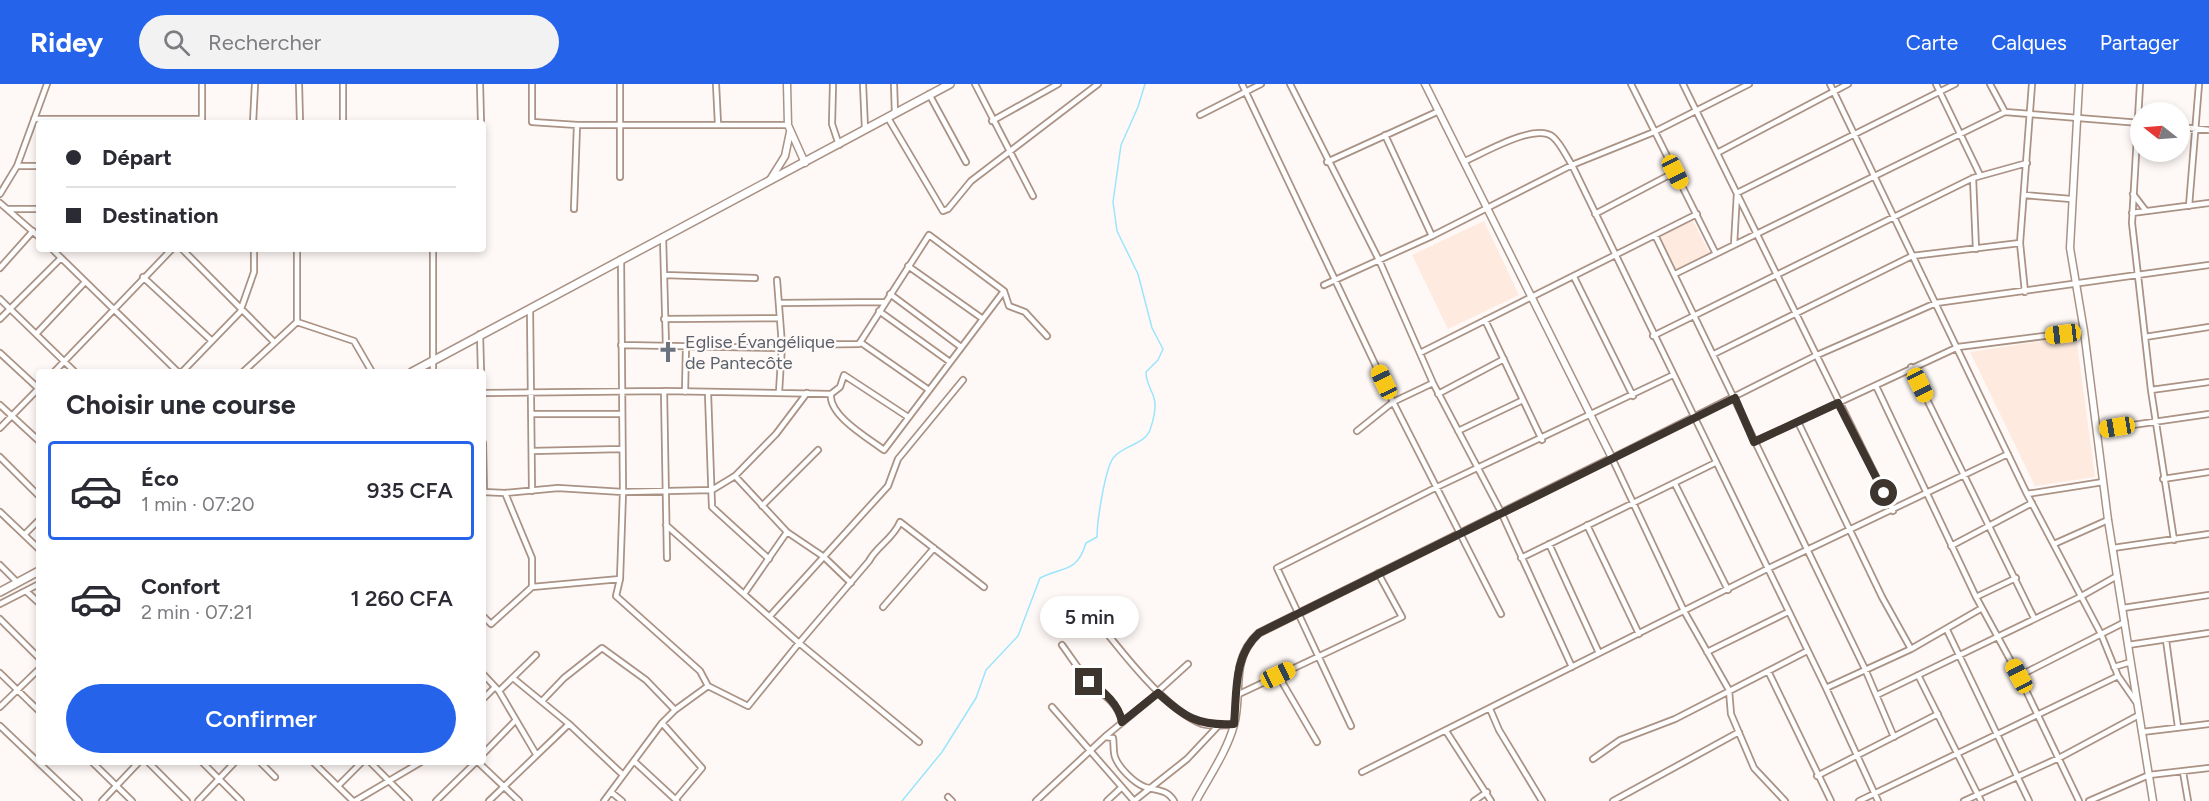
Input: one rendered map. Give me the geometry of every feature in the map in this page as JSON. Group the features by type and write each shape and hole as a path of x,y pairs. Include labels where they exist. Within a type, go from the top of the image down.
{"main road":[{"path":"417,369 950,84"},
{"path":"0,592 36,572"}],"street":[{"path":"0,194 17,166 46,84"},
{"path":"202,84 202,120"},
{"path":"253,120 255,84"},
{"path":"298,84 300,120"},
{"path":"343,84 343,120"},
{"path":"480,84 481,120"},
{"path":"532,84 532,123 620,126 718,124 789,129"},
{"path":"620,84 620,177"},
{"path":"716,84 718,124"},
{"path":"767,183 783,162 789,129 787,84"},
{"path":"833,84 832,124 839,145"},
{"path":"863,84 865,129"},
{"path":"894,84 891,116 943,211 948,209 971,182 1089,87 1098,84"},
{"path":"975,84 992,121 1033,196"},
{"path":"992,121 1058,84"},
{"path":"1242,84 1393,402 1501,614"},
{"path":"1200,115 1261,84"},
{"path":"1290,84 1327,162 1379,260 1438,394 1501,512 1572,667"},
{"path":"1425,84 1592,416 1684,612 1729,690 1731,714 1754,768 1785,801"},
{"path":"1631,84 1716,254"},
{"path":"1683,84 1737,192 1755,235 1893,511"},
{"path":"1830,84 1852,135 1958,347 2027,495 2101,634 2118,676 2137,704"},
{"path":"1717,153 1848,84"},
{"path":"1936,84 1980,176"},
{"path":"1737,192 1955,84"},
{"path":"1990,84 2005,112"},
{"path":"2025,292 2020,243 2032,113 2032,84"},
{"path":"2079,84 2070,248 2098,430 2108,520 2152,801"},
{"path":"2140,84 2140,102"},
{"path":"2189,206 2199,84"},
{"path":"1324,285 1432,236 1487,206 1572,165 1654,132 1746,85"},
{"path":"929,94 966,162"},
{"path":"1327,162 1438,111"},
{"path":"1675,274 2005,112 2130,122"},
{"path":"34,119 118,120"},
{"path":"574,209 577,125"},
{"path":"2190,128 2209,130"},
{"path":"789,129 806,163"},
{"path":"1465,161 1533,132 1548,134 1555,138 1572,165 1614,256 1826,688 1878,801"},
{"path":"1385,135 1432,236"},
{"path":"2136,162 2132,213 2136,277 2163,479 2174,540"},
{"path":"1653,336 1973,178 2027,163"},
{"path":"17,166 36,166"},
{"path":"1595,214 1675,172"},
{"path":"1973,178 1976,249"},
{"path":"1734,245 1737,192"},
{"path":"2133,194 2146,211"},
{"path":"2024,195 2072,199"},
{"path":"0,203 36,234"},
{"path":"2132,213 2209,203"},
{"path":"8,209 36,208"},
{"path":"1420,352 1697,214"},
{"path":"0,268 33,231"},
{"path":"621,345 859,344 929,235 1004,291 1009,306 1025,312 1047,336"},
{"path":"1655,235 1865,669 1894,737"},
{"path":"663,237 666,345"},
{"path":"1714,354 1912,256 2020,243"},
{"path":"55,252 177,369"},
{"path":"57,369 169,252"},
{"path":"185,252 242,306 274,342"},
{"path":"183,369 240,312 254,272 254,252"},
{"path":"246,369 297,322 297,252"},
{"path":"433,252 433,369"},
{"path":"0,319 61,258"},
{"path":"621,259 623,492 620,579 616,596 700,671 708,686 748,706 875,551 892,536 900,522 984,587"},
{"path":"908,266 983,319"},
{"path":"1196,801 1234,724 1245,648 1259,633 1735,398 1815,356 1936,303 2209,266"},
{"path":"664,275 755,278"},
{"path":"143,277 212,341"},
{"path":"1574,277 1633,396"},
{"path":"777,280 782,346 779,392"},
{"path":"37,333 85,282"},
{"path":"831,394 830,402 836,412 884,450 1004,291"},
{"path":"890,294 961,347"},
{"path":"0,299 72,369"},
{"path":"778,303 885,302"},
{"path":"530,309 533,392 532,491"},
{"path":"879,311 950,362"},
{"path":"664,319 780,318"},
{"path":"1485,320 1542,440"},
{"path":"297,322 354,340 370,369"},
{"path":"2145,337 2209,327"},
{"path":"1754,442 1958,347 2084,331"},
{"path":"480,334 481,369"},
{"path":"860,342 929,390"},
{"path":"685,392 686,346"},
{"path":"0,353 36,386"},
{"path":"1438,394 1504,359"},
{"path":"1911,367 2034,618"},
{"path":"486,393 664,391 831,394 840,387 844,375 908,417"},
{"path":"1351,726 1276,568 1437,487 1542,440 1673,375"},
{"path":"770,616 888,486 898,459 963,380"},
{"path":"2151,390 2209,382"},
{"path":"1357,431 1393,402 1433,383"},
{"path":"1876,386 1976,597 2019,676 2079,801"},
{"path":"664,391 667,558"},
{"path":"0,428 36,392"},
{"path":"708,393 712,507 769,559"},
{"path":"486,492 505,493 558,488 623,492 712,490 735,476 776,434 807,393"},
{"path":"1458,431 1523,400"},
{"path":"0,405 36,438"},
{"path":"533,414 622,414"},
{"path":"2098,430 2209,414"},
{"path":"1798,422 1882,597 1911,649"},
{"path":"532,451 622,449"},
{"path":"762,506 818,450"},
{"path":"1362,772 1767,570 2008,454"},
{"path":"0,457 36,493"},
{"path":"1521,558 1715,463"},
{"path":"2163,479 2209,472"},
{"path":"735,476 787,532 824,557 851,583"},
{"path":"2027,495 2103,482"},
{"path":"1675,484 1728,590"},
{"path":"505,493 532,558 532,586"},
{"path":"1952,546 2032,503"},
{"path":"0,512 36,546"},
{"path":"2054,544 2108,520"},
{"path":"24,536 36,523"},
{"path":"666,525 799,644 919,742"},
{"path":"1587,525 1639,634"},
{"path":"744,594 787,532"},
{"path":"2113,548 2209,534"},
{"path":"1549,544 1599,653"},
{"path":"883,607 934,548"},
{"path":"0,565 17,582"},
{"path":"1237,695 1402,617 1378,573"},
{"path":"1877,695 2080,597 2117,576"},
{"path":"1976,597 2016,578"},
{"path":"486,619 491,624 532,586 620,579"},
{"path":"0,604 36,586"},
{"path":"26,591 36,600"},
{"path":"2123,608 2209,595"},
{"path":"1826,688 1911,649 1982,608"},
{"path":"1707,652 1788,612"},
{"path":"1095,618 1158,693 1177,711 1203,724 1234,724"},
{"path":"0,619 36,655"},
{"path":"2019,676 2125,622"},
{"path":"1947,630 2029,801"},
{"path":"2128,645 2209,633"},
{"path":"2166,639 2178,727"},
{"path":"1062,645 1089,682 1099,688 1120,709 1122,722"},
{"path":"542,701 564,678 602,648 646,680 675,710"},
{"path":"1593,759 1620,740 1675,719 1808,651"},
{"path":"486,697 513,678 536,655"},
{"path":"2114,667 2131,662"},
{"path":"1036,801 1188,664"},
{"path":"1768,671 1831,801"},
{"path":"0,707 36,672"},
{"path":"0,673 36,708"},
{"path":"1278,675 1317,742"},
{"path":"1918,675 1981,801"},
{"path":"1859,801 2118,676"},
{"path":"486,677 497,689 536,754"},
{"path":"513,678 569,723 623,775"},
{"path":"604,801 662,723 675,710 708,686"},
{"path":"1052,707 1134,801 1186,759 1219,725"},
{"path":"1490,709 1499,730 1542,801"},
{"path":"1817,776 1938,714"},
{"path":"1964,801 2059,758 2139,715"},
{"path":"486,751 516,720"},
{"path":"489,801 569,723"},
{"path":"635,762 677,800 702,768 662,723"},
{"path":"2142,732 2209,723"},
{"path":"0,726 36,757"},
{"path":"1446,731 1491,801"},
{"path":"1613,801 1739,732"},
{"path":"1105,737 1113,738 1114,756 1123,769 1143,786 1170,794 1174,801"},
{"path":"45,765 79,801"},
{"path":"95,765 132,801"},
{"path":"102,801 136,765"},
{"path":"151,765 187,801"},
{"path":"205,765 241,801"},
{"path":"198,801 233,765"},
{"path":"263,765 275,777"},
{"path":"316,765 354,801 416,765"},
{"path":"338,786 359,765"},
{"path":"373,765 409,801"},
{"path":"436,801 474,765"},
{"path":"480,765 519,801"},
{"path":"2089,801 2148,775 2209,768"},
{"path":"2183,772 2188,801"},
{"path":"1107,801 1122,787"},
{"path":"611,792 622,801"},
{"path":"1474,801 1487,792"}],"shaded area":[{"path":"1692,219 1710,254 1676,272 1658,237"},
{"path":"1484,221 1519,295 1448,329 1412,255"},
{"path":"2076,336 2095,477 2035,486 1970,352"}],"waterway":[{"path":"902,801 942,752 976,698 986,670 1018,636 1040,578 1074,564 1086,543 1097,537 1102,495 1111,463 1118,453 1143,439 1151,427 1155,401 1146,372 1158,360 1163,349 1152,328 1138,274 1117,231 1113,202 1121,145 1138,107 1145,84"}],"place":[{"name":"Eglise Évangélique de Pantecôte","path":"668,352"}],"route":[{"path":"1089,682 1099,688 1120,709 1122,722 1158,693 1177,711 1203,724 1211,726 1234,724 1242,655 1250,641 1259,633 1735,398 1754,442 1838,403 1884,493"}]}
